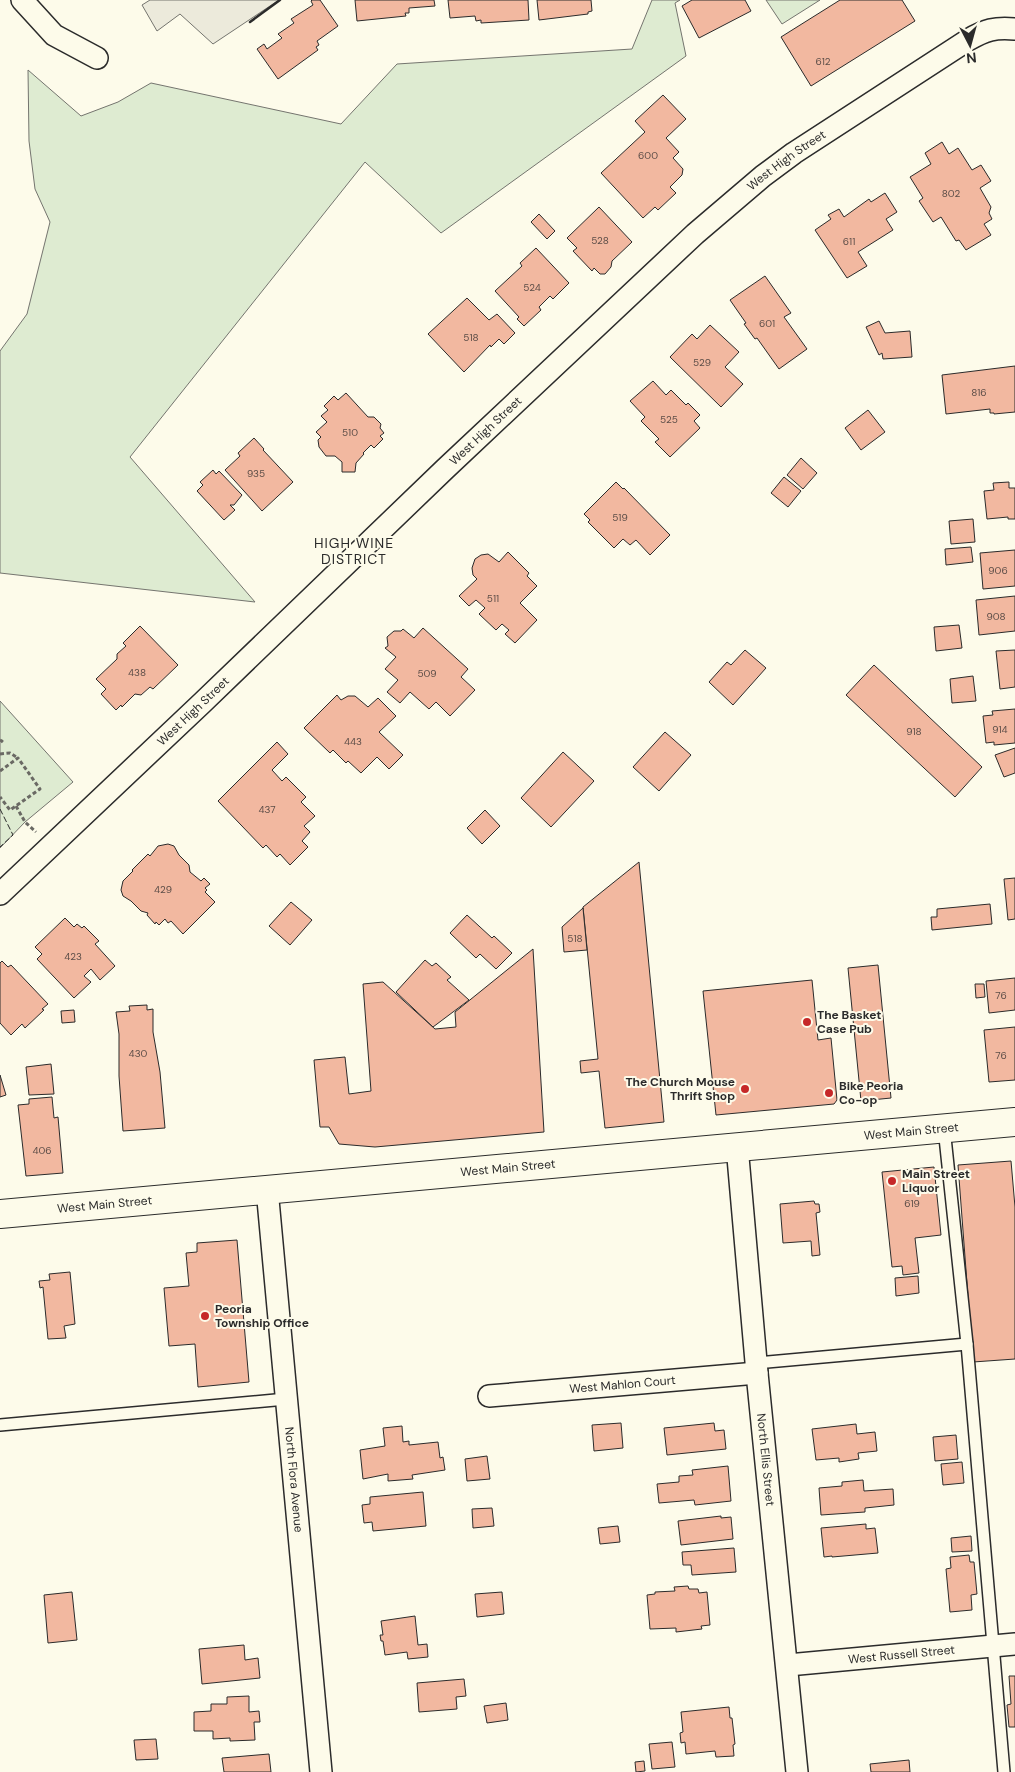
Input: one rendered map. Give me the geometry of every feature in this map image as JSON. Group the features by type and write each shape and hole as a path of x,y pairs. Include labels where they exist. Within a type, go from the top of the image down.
{"main road":[{"name":"West Main Street","path":"0,1214 1015,1122"}],"street":[{"path":"22,0 54,35 97,58"},
{"name":"West High Street","path":"0,894 694,234 763,176 794,154 968,40 982,32 993,29 1015,30"},
{"name":"North Ellis Street","path":"737,1146 756,1368 798,1772"},
{"name":"North Flora Avenue","path":"267,1189 321,1772"},
{"name":"West Mahlon Court","path":"489,1396 756,1368"},
{"name":"West Russell Street","path":"788,1665 1015,1644"}],"lane":[{"path":"944,1128 967,1344 1004,1772"},
{"path":"756,1368 967,1344"},
{"path":"0,1425 286,1399"}],"path":[{"path":"0,754 10,753 18,758 40,789 10,810 0,797"},
{"path":"0,771 18,758"},
{"path":"16,806 27,824"}],"green space":[{"path":"652,0 680,0 675,3 686,56 441,233 365,162 130,457 255,602 0,573 0,351 27,314 50,222 35,189 29,141 28,70 81,116 118,102 151,83 341,124 397,64 632,49"},
{"path":"766,0 820,0 782,24"},
{"path":"0,701 73,782 25,822 0,848"}],"shaded area":[{"path":"150,0 279,0 213,44 180,14 157,31 142,5"}],"building":[{"path":"312,0 320,0 338,26 317,41 319,45 316,47 318,50 278,79 257,49 264,44 267,49 282,38 278,34 294,23 291,19 313,5"},
{"path":"355,0 434,0 435,6 409,8 409,13 405,13 406,16 357,21"},
{"path":"448,0 528,0 529,20 481,23 481,20 476,21 475,16 450,18"},
{"path":"537,0 591,0 592,11 588,12 588,14 539,20"},
{"path":"692,0 745,0 751,11 699,38 682,6"},
{"path":"840,0 902,0 915,21 811,86 781,37"},
{"path":"663,95 686,119 666,138 679,152 673,158 683,169 682,175 670,187 676,193 658,210 655,207 643,218 601,173 645,132 635,121"},
{"path":"942,142 949,154 958,148 972,170 981,165 991,181 980,188 991,207 989,213 992,219 984,224 991,235 966,250 959,240 956,241 941,217 933,222 919,201 923,198 910,177 931,164 925,153"},
{"path":"885,193 897,212 886,219 893,230 858,252 867,266 847,278 815,230 831,219 828,215 839,209 844,217 869,199 871,202"},
{"path":"599,207 632,242 612,261 611,267 605,274 600,274 594,268 592,271 573,251 577,248 567,238"},
{"path":"539,214 555,231 547,239 531,222"},
{"path":"536,248 569,283 553,299 550,296 539,307 541,310 524,326 517,319 519,317 495,291 522,266 520,263"},
{"path":"765,276 791,313 784,317 807,349 779,369 757,338 755,339 744,324 746,323 730,300"},
{"path":"467,298 489,320 497,314 515,333 504,344 499,339 491,347 490,345 464,372 428,334"},
{"path":"879,321 885,333 910,331 912,357 883,359 882,353 879,355 866,327"},
{"path":"710,325 739,352 725,367 743,384 721,407 670,357 692,334 697,339"},
{"path":"1015,366 1015,412 994,414 990,413 990,409 946,414 942,375"},
{"path":"653,381 666,395 671,390 686,405 688,403 700,415 694,421 700,428 670,457 655,442 659,439 641,421 645,417 630,401"},
{"path":"346,393 368,417 374,417 381,424 380,428 384,433 380,436 383,439 374,448 371,445 363,453 356,463 355,472 342,472 342,462 335,456 326,456 319,447 318,440 321,437 316,432 327,422 321,416 328,410 324,406 334,396 338,400"},
{"path":"868,410 885,432 861,450 845,428"},
{"path":"254,438 293,482 262,511 225,470 240,456 238,453"},
{"path":"801,458 817,473 803,489 787,475"},
{"path":"213,470 216,474 219,471 242,495 234,505 230,505 235,510 224,520 197,491 203,485 200,482"},
{"path":"784,477 801,491 788,507 771,493"},
{"path":"616,482 670,535 650,555 636,540 630,545 623,539 614,548 588,522 590,520 584,514"},
{"path":"1009,482 1009,488 1015,488 1015,519 1008,519 1008,517 987,519 984,491 994,490 993,483"},
{"path":"973,519 975,542 951,544 949,521"},
{"path":"971,547 973,562 946,565 945,549"},
{"path":"1015,550 1015,586 983,589 980,553"},
{"path":"508,552 529,573 527,576 537,586 520,603 537,620 515,643 505,634 509,630 502,624 496,630 479,614 485,608 476,600 469,606 459,596 477,579 473,575 472,568 475,559 481,555 488,554 499,562"},
{"path":"1015,596 1015,631 979,635 976,600"},
{"path":"959,625 962,648 936,651 934,627"},
{"path":"140,626 178,665 153,689 150,687 141,695 135,694 122,707 121,705 116,710 101,694 106,689 96,679 117,659 117,654 126,646 123,643"},
{"path":"423,628 468,669 461,677 475,690 450,716 436,702 429,709 410,692 400,703 387,692 398,680 385,669 396,657 385,648 388,646 387,637 394,631 401,631 403,629 414,638"},
{"path":"745,650 766,668 733,705 709,682 727,662 731,665"},
{"path":"1015,650 1015,687 1000,689 996,651"},
{"path":"874,665 982,767 955,797 846,695"},
{"path":"973,676 976,701 952,703 950,679"},
{"path":"337,695 341,700 348,696 355,696 368,707 378,698 396,716 379,732 403,755 389,769 377,757 361,773 348,761 346,763 333,750 330,753 304,728"},
{"path":"1015,709 1015,743 994,745 994,742 986,743 983,716 993,715 992,711"},
{"path":"665,732 691,755 659,791 633,767"},
{"path":"277,742 288,754 272,770 282,781 286,777 306,797 301,802 315,816 304,826 310,832 302,841 308,847 290,865 280,854 277,857 266,845 263,848 218,801"},
{"path":"1015,748 1015,773 1004,777 995,755"},
{"path":"563,752 594,781 551,827 521,798"},
{"path":"485,810 500,826 482,844 467,828"},
{"path":"168,844 174,846 179,855 189,865 190,872 201,881 204,878 210,884 205,888 207,890 205,892 215,902 183,934 171,921 168,923 165,919 159,925 156,922 155,924 147,915 148,913 141,911 123,896 121,890 123,881 148,854 150,856 158,846"},
{"path":"639,862 664,1122 605,1128 599,1071 581,1073 580,1061 598,1059 583,907"},
{"path":"1015,878 1015,919 1008,920 1004,879"},
{"path":"291,902 312,920 290,945 269,926"},
{"path":"990,904 992,924 932,930 931,917 937,917 937,909"},
{"path":"583,908 587,950 564,952 562,927"},
{"path":"467,915 512,953 496,969 480,954 476,958 450,933"},
{"path":"65,918 74,927 77,924 82,928 84,926 99,941 95,944 115,966 100,980 91,969 84,976 91,982 74,998 37,959 42,954 35,947"},
{"path":"533,949 544,1132 375,1147 339,1144 329,1127 320,1127 314,1060 345,1057 349,1094 371,1091 363,984 383,982 435,1029 456,1027 455,1012"},
{"path":"425,960 432,966 436,963 451,977 447,980 469,1000 433,1027 396,992"},
{"path":"2,961 8,967 11,965 48,1004 25,1028 22,1024 11,1035 0,1023 0,963"},
{"path":"878,965 891,1098 861,1101 848,968"},
{"path":"1015,978 1015,1010 989,1013 986,981"},
{"path":"812,980 818,1040 831,1038 837,1100 834,1104 716,1115 703,991"},
{"path":"975,984 984,984 985,997 976,998"},
{"path":"147,1005 147,1010 153,1009 153,1032 160,1072 165,1128 123,1131 119,1076 119,1034 116,1012 130,1011 129,1006"},
{"path":"74,1010 75,1022 62,1023 61,1011"},
{"path":"1015,1027 1015,1080 989,1082 984,1030"},
{"path":"51,1064 54,1094 29,1095 26,1067"},
{"path":"0,1075 6,1095 0,1097"},
{"path":"52,1097 54,1118 58,1117 63,1173 26,1176 18,1105 29,1104 29,1099"},
{"path":"1011,1161 1015,1207 1015,1359 973,1362 958,1165"},
{"path":"934,1167 941,1235 915,1238 919,1273 903,1275 902,1266 892,1267 882,1172"},
{"path":"814,1201 815,1204 819,1204 820,1212 816,1213 820,1255 812,1256 811,1241 783,1243 780,1204"},
{"name":"Peoria Township Office","path":"237,1240 249,1382 198,1387 195,1344 169,1346 164,1288 189,1286 186,1253 197,1252 197,1243"},
{"path":"70,1272 75,1324 64,1326 66,1338 48,1339 43,1287 40,1288 39,1281 50,1280 49,1274"},
{"path":"918,1276 919,1293 896,1296 895,1278"},
{"path":"621,1423 623,1448 594,1451 592,1425"},
{"path":"714,1423 715,1431 724,1430 726,1449 667,1455 664,1428"},
{"path":"856,1424 857,1434 875,1432 877,1451 858,1453 859,1459 839,1462 839,1458 816,1460 812,1429"},
{"path":"402,1426 403,1442 409,1441 409,1445 438,1442 440,1458 443,1457 445,1470 412,1475 413,1479 388,1481 388,1474 363,1479 360,1450 385,1446 383,1428"},
{"path":"956,1435 958,1459 935,1461 933,1437"},
{"path":"487,1456 490,1479 467,1481 465,1459"},
{"path":"962,1462 964,1483 943,1485 941,1464"},
{"path":"728,1466 731,1501 695,1505 694,1500 659,1503 657,1484 679,1482 679,1476 693,1475 692,1470"},
{"path":"863,1480 864,1491 893,1489 894,1505 865,1508 865,1512 821,1515 819,1488 842,1486 842,1482"},
{"path":"423,1492 426,1526 373,1531 372,1522 364,1523 362,1505 370,1504 370,1497"},
{"path":"492,1508 494,1526 473,1528 472,1509"},
{"path":"721,1516 721,1518 731,1517 733,1539 681,1545 678,1521"},
{"path":"866,1524 866,1529 875,1528 878,1553 824,1557 821,1528"},
{"path":"618,1526 620,1542 600,1544 598,1528"},
{"path":"971,1536 972,1551 952,1552 951,1538"},
{"path":"734,1548 736,1572 692,1575 691,1565 683,1565 682,1552"},
{"path":"969,1555 970,1562 974,1562 977,1594 971,1595 972,1610 950,1612 946,1569 951,1568 950,1557"},
{"path":"688,1586 689,1589 698,1589 699,1593 707,1592 710,1625 701,1626 702,1629 676,1632 676,1628 650,1629 647,1595 655,1594 655,1592 675,1591 674,1587"},
{"path":"72,1592 77,1640 48,1643 44,1595"},
{"path":"502,1592 504,1614 477,1617 475,1594"},
{"path":"415,1616 418,1645 427,1644 428,1657 408,1659 407,1652 385,1655 380,1635 383,1635 381,1621"},
{"path":"244,1645 245,1660 258,1658 260,1678 202,1684 199,1649"},
{"path":"1009,1676 1015,1676 1015,1727 1009,1727 1007,1705 1011,1704"},
{"path":"464,1679 466,1696 456,1697 457,1709 419,1712 417,1683"},
{"path":"249,1696 249,1712 259,1711 260,1722 254,1722 255,1740 230,1741 230,1738 213,1739 213,1731 194,1731 194,1712 211,1711 211,1704 227,1704 227,1697"},
{"path":"506,1703 508,1720 487,1723 484,1706"},
{"path":"729,1707 735,1744 733,1745 734,1756 716,1757 715,1751 686,1754 685,1742 681,1743 680,1733 683,1732 681,1712"},
{"path":"156,1739 158,1759 136,1760 134,1740"},
{"path":"672,1742 675,1767 652,1769 649,1744"},
{"path":"269,1754 271,1772 224,1772 222,1758"},
{"path":"909,1760 910,1772 871,1772 870,1764"},
{"path":"644,1761 645,1771 636,1772 635,1762"}],"fence":[{"path":"0,809 13,835 0,847"}],"wall":[{"path":"250,22 280,0"}],"place":[{"name":"The Basket Case Pub","path":"807,1022"},
{"name":"The Church Mouse Thrift Shop","path":"745,1089"},
{"name":"Bike Peoria Co-op","path":"829,1093"},
{"name":"Main Street Liquor","path":"892,1181"},
{"name":"Peoria Township Office","path":"205,1316"}],"district":[{"name":"HIGH WINE DISTRICT","path":"354,552"}]}
